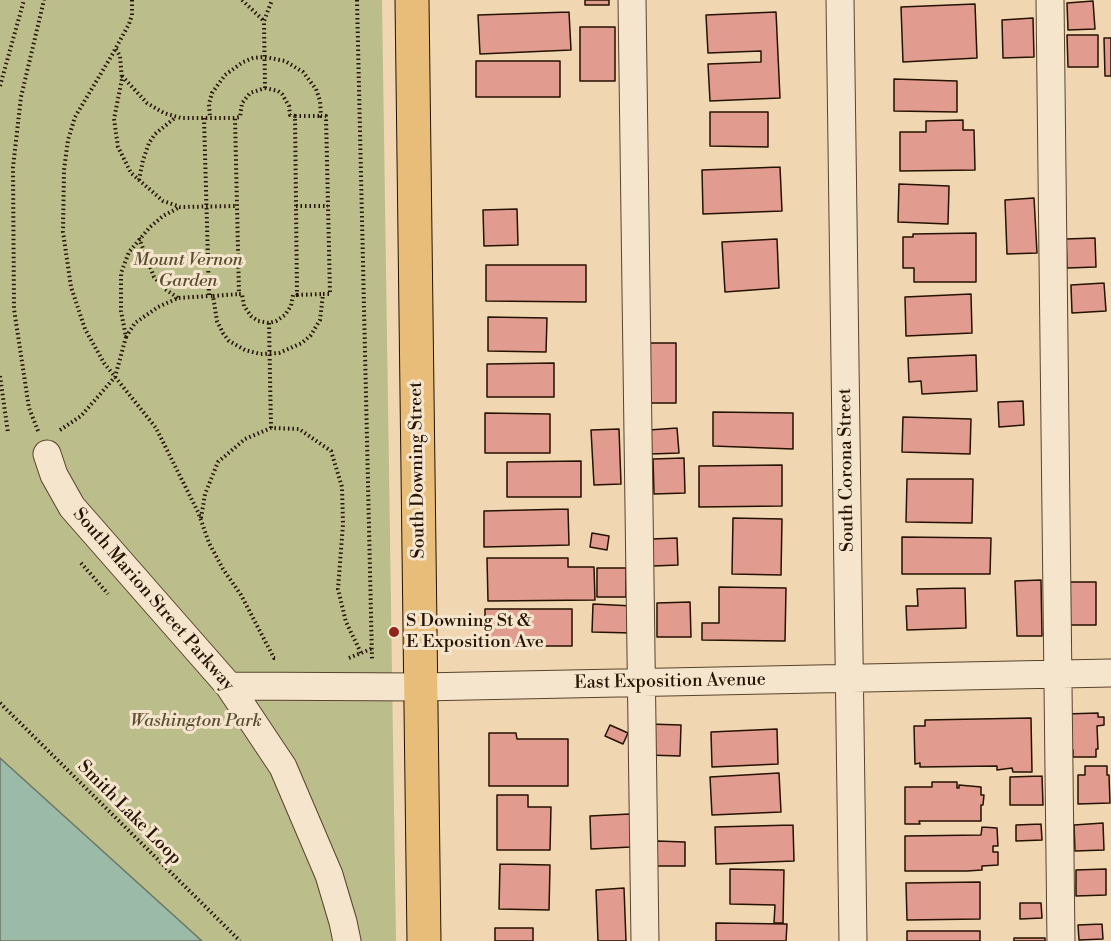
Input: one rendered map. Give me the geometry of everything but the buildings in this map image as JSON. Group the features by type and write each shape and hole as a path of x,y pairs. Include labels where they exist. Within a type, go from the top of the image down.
{"main road":[{"name":"South Downing Street","path":"411,0 424,941"}],"street":[{"path":"632,0 645,941"},
{"name":"South Corona Street","path":"840,0 853,941"},
{"path":"1050,0 1062,941"},
{"name":"South Marion Street Parkway","path":"44,449 54,475 72,507 228,686 283,767 329,874 347,941"},
{"name":"East Exposition Avenue","path":"228,686 421,687 1111,673"}],"path":[{"path":"0,86 24,0"},
{"path":"44,0 21,97 13,167 14,309 29,408 44,449 81,416 115,377 126,337 135,323 158,307 178,298 242,294 244,306 251,316 258,321 269,323 285,315 291,306 293,296 330,294 326,116 290,116 289,106 282,94 265,88 250,93 242,103 240,117 176,117 147,103 122,75"},
{"path":"132,0 132,15 129,24 75,117 71,128 64,170 63,232 71,287 85,329 104,363 156,428 218,560 241,595 274,658 284,659"},
{"path":"242,0 264,21"},
{"path":"265,88 264,21 272,0"},
{"path":"357,0 372,669"},
{"path":"116,49 120,56 122,75 114,118 118,147 131,172 163,201 180,207 237,206"},
{"path":"321,116 316,89 303,72 285,61 265,57 253,58 225,75 212,93 209,104 206,207 211,296 218,321 229,341 244,350 269,354 302,343 311,335 320,320 323,294"},
{"path":"295,116 297,295"},
{"path":"139,181 143,160 150,142 155,134 176,117"},
{"path":"235,118 238,294"},
{"path":"297,206 328,206"},
{"path":"126,337 121,312 121,273 129,252 139,238 163,216 180,207"},
{"path":"139,238 154,277 178,298"},
{"path":"269,323 271,428"},
{"path":"0,376 8,433"},
{"path":"201,520 205,494 218,462 245,439 271,428 299,429 331,451 342,487 343,524 338,589 346,622 361,653"},
{"path":"342,661 373,648"},
{"name":"Smith Lake Loop","path":"0,703 240,941"}],"green space":[{"name":"Washington Park","path":"0,0 382,0 396,941 0,941"}],"shaded area":[{"path":"0,758 202,941 0,941"}],"place":[{"name":"S Downing St & E Exposition Ave","path":"394,632"}],"park label":[{"name":"Mount Vernon Garden","path":"188,271"}]}
